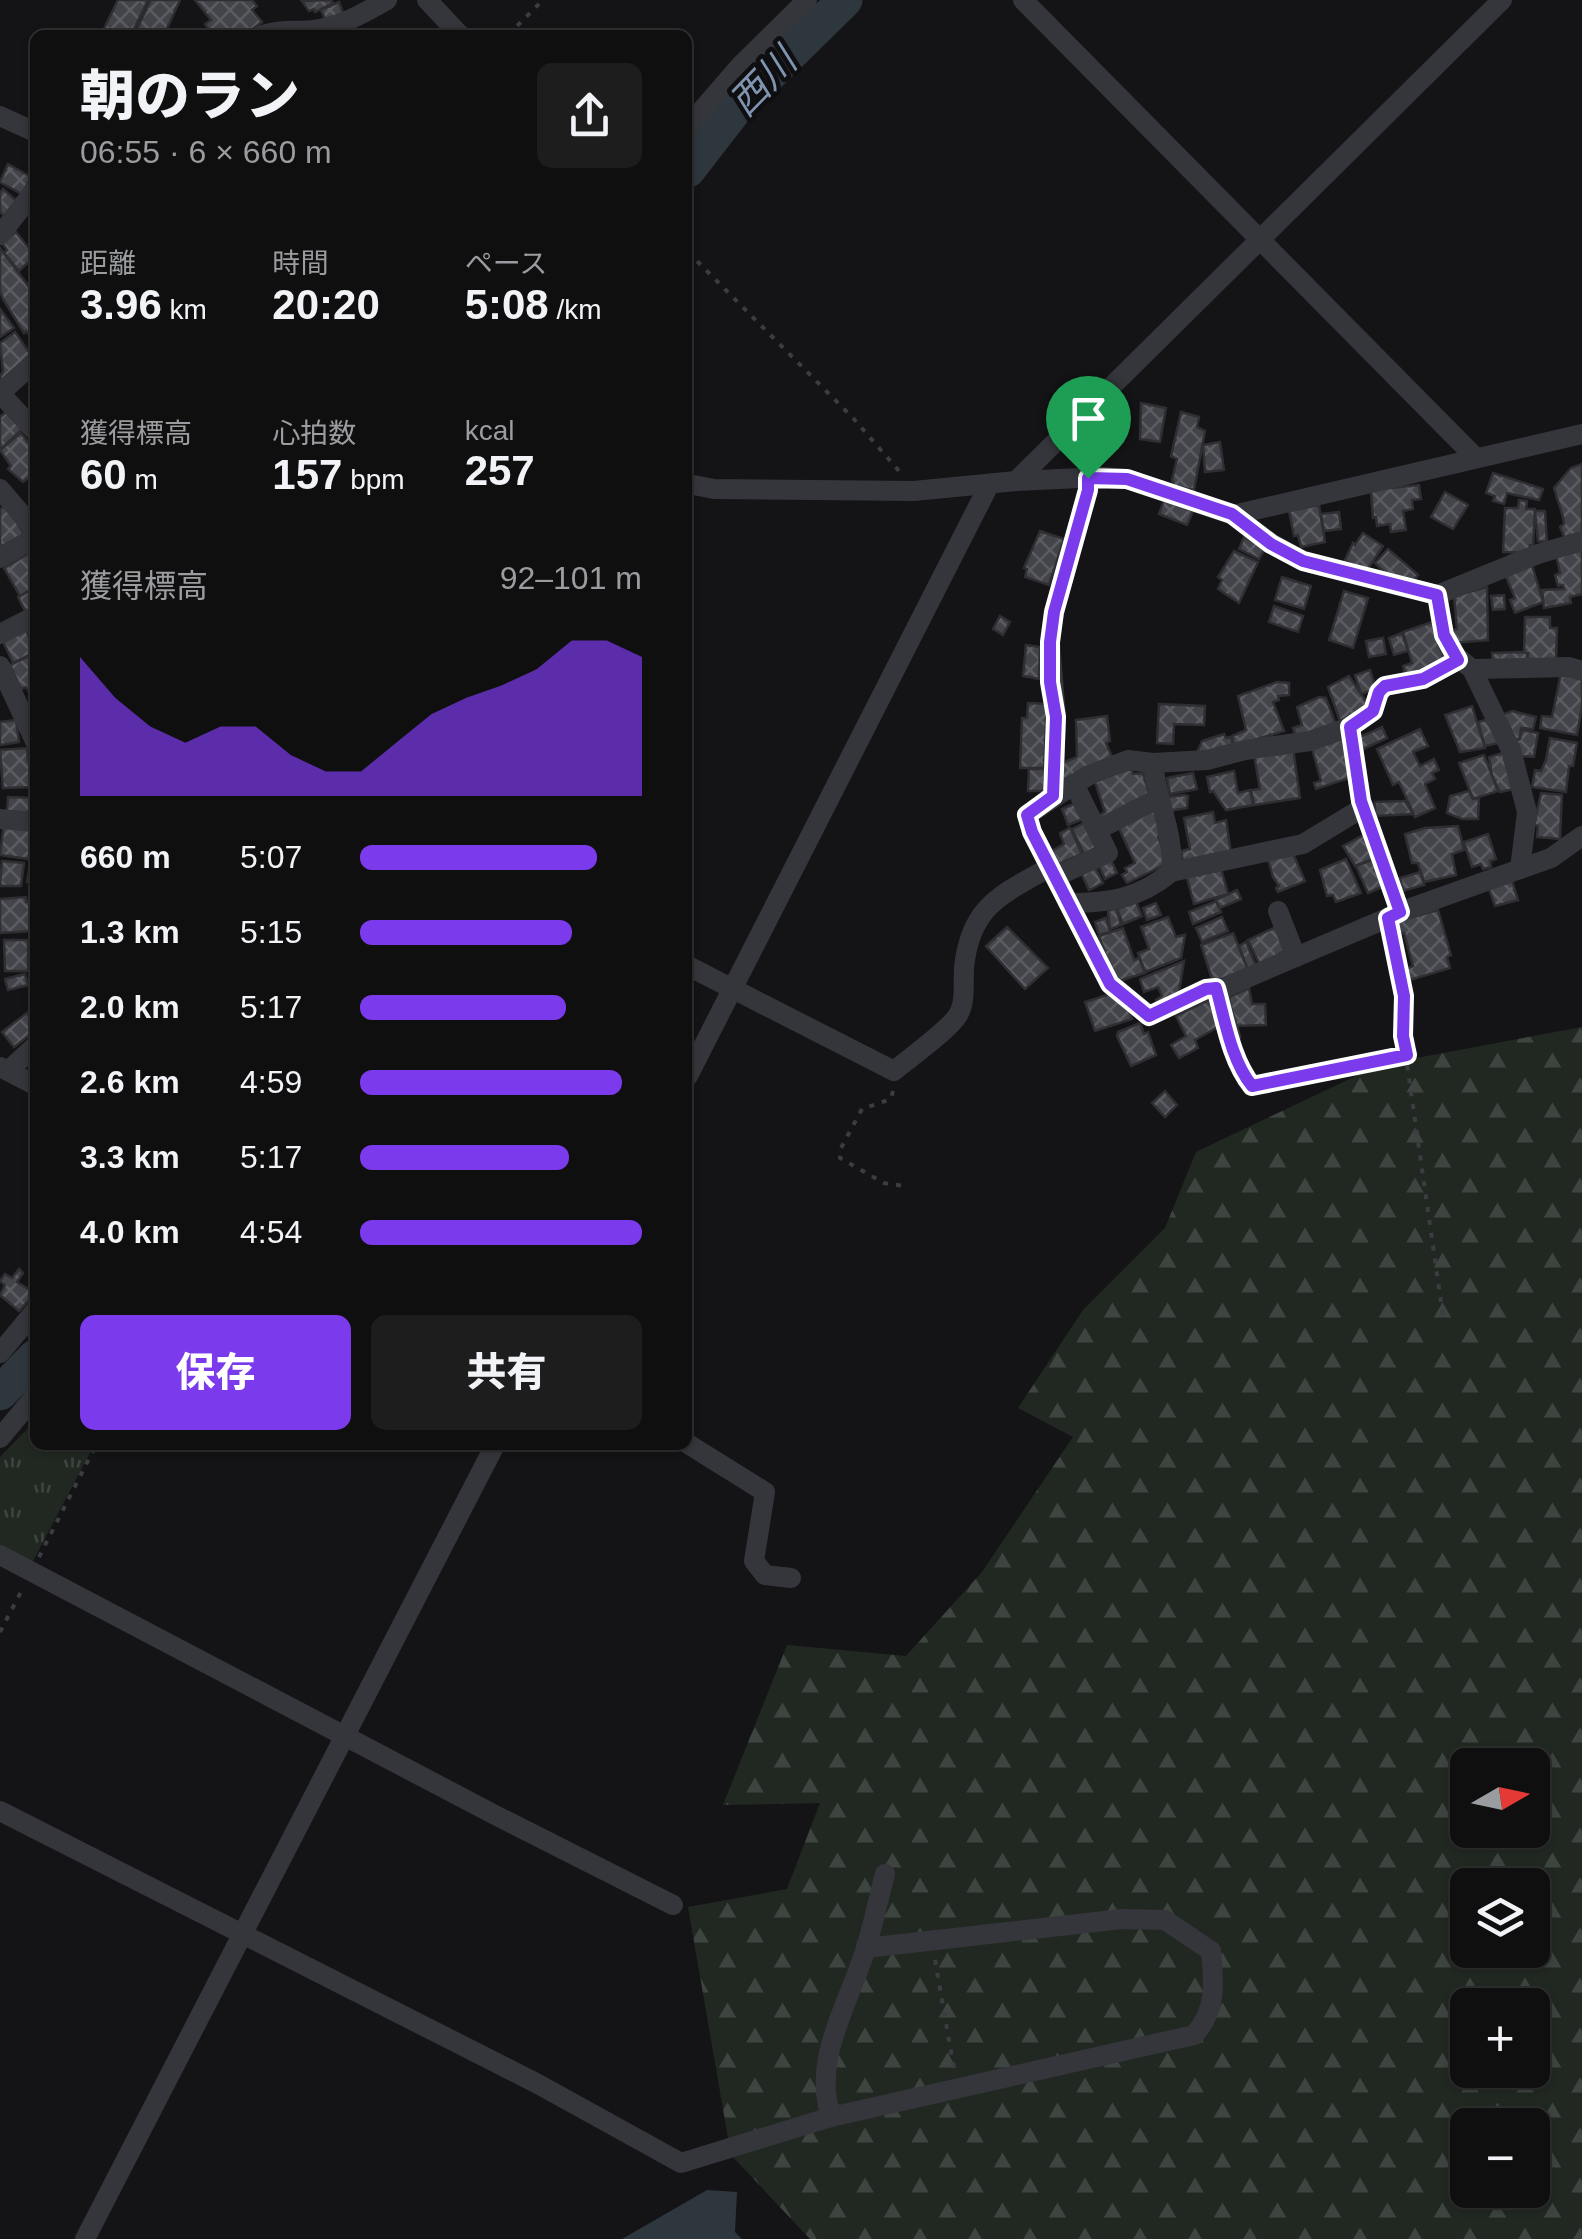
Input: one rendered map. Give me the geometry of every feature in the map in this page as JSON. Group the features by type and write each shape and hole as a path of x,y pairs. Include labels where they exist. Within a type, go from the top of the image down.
{"street":[{"path":"277,30 315,30 344,23 387,0"},
{"path":"428,0 455,30"},
{"path":"692,121 740,66 807,0"},
{"path":"1023,0 1474,457"},
{"path":"1016,480 1502,0"},
{"path":"0,116 30,130"},
{"path":"0,235 30,196"},
{"path":"30,367 1,396 30,426"},
{"path":"1053,796 1056,717 1050,682 1050,642 1054,612 1088,490 1100,398"},
{"path":"1232,514 1582,434"},
{"path":"692,485 914,491 1016,480 1127,479 1232,514 1271,544 1303,561 1437,595 1538,554 1582,541"},
{"path":"692,1068 989,484"},
{"path":"0,489 30,528"},
{"path":"0,558 30,537"},
{"path":"1437,595 1444,635 1465,664 1511,750 1526,823 1520,869"},
{"path":"0,634 30,619"},
{"path":"1582,671 1465,664 1423,679 1385,686 1373,711 1350,727 1310,741 1207,760 1153,764 1128,760 1074,784 1027,815 1032,832 1110,984 1149,1016 1206,989 1394,915 1551,858 1582,836"},
{"path":"0,666 30,730"},
{"path":"1350,727 1364,807 1394,915"},
{"path":"1153,764 1170,838 1171,872"},
{"path":"692,968 894,1072 958,1016 966,948 980,914 1016,886 1108,853 1074,784"},
{"path":"1097,830 1158,798"},
{"path":"1068,904 1115,902 1150,887 1171,872 1303,844 1364,807"},
{"path":"0,819 30,822"},
{"path":"1278,911 1296,956"},
{"path":"1216,988 1230,1037"},
{"path":"30,1050 4,1069 30,1082"},
{"path":"0,1353 30,1316"},
{"path":"0,1438 30,1402"},
{"path":"692,1446 766,1492 754,1560 764,1575 791,1578"},
{"path":"85,2239 491,1450"},
{"path":"0,1556 673,1905"},
{"path":"0,1811 538,2084 681,2163 831,2117 1194,2035 1208,2016 1214,1989 1210,1951 1166,1920 1122,1918 866,1948"},
{"path":"831,2117 824,2084 826,2062 866,1948 885,1874"}],"path":[{"path":"513,30 543,0"},
{"path":"692,256 853,418 914,491"},
{"path":"1394,915 1404,996 1403,1036 1443,1316"},
{"path":"1230,1037 1252,1086 1407,1055"},
{"path":"894,1072 890,1099 862,1110 841,1148 840,1158 884,1183 904,1186"},
{"path":"0,1632 93,1450"},
{"path":"932,1940 957,2089"}],"green space":[{"path":"1582,1027 1582,2239 810,2239 731,2155 688,1907 787,1889 820,1803 723,1805 787,1645 906,1656 982,1572 1073,1437 1018,1408 1083,1310 1165,1228 1196,1152 1379,1065"},
{"path":"30,1426 30,1450 91,1450 33,1561 0,1552 0,1457"}],"shaded area":[{"path":"707,2190 737,2192 735,2232 742,2239 622,2239"}],"building":[{"path":"118,0 148,0 133,30 103,30"},
{"path":"151,0 180,0 166,30 136,30"},
{"path":"195,0 252,0 257,6 252,10 262,22 252,30 209,30 205,24 211,20"},
{"path":"302,1 333,3 315,12 309,11"},
{"path":"339,2 343,13 326,21 321,10"},
{"path":"8,164 30,176 22,194 0,182"},
{"path":"3,189 20,204 7,218 0,212"},
{"path":"16,232 30,250 30,261 19,271 4,253 7,250 2,243"},
{"path":"0,248 30,288 30,336 24,333 0,291"},
{"path":"0,309 14,328 0,337"},
{"path":"15,332 30,354 30,360 3,381 0,377 0,343"},
{"path":"1141,403 1166,408 1160,442 1140,439"},
{"path":"7,411 23,428 0,450 0,417"},
{"path":"1181,412 1199,417 1197,427 1205,431 1194,490 1174,486 1172,480 1177,459 1171,456"},
{"path":"21,433 30,445 30,477 23,482 8,469 11,466 0,450"},
{"path":"1220,442 1224,470 1205,472 1203,445"},
{"path":"1582,464 1582,539 1566,541 1554,488 1571,468"},
{"path":"1493,473 1543,489 1539,500 1507,493 1504,504 1493,501 1495,496 1486,493"},
{"path":"1419,485 1421,499 1412,500 1413,509 1403,511 1406,530 1391,532 1390,524 1377,526 1371,490"},
{"path":"1445,492 1468,505 1453,529 1431,517"},
{"path":"1164,500 1193,511 1187,525 1159,514"},
{"path":"1519,500 1527,501 1526,509 1535,509 1533,545 1530,553 1503,552 1505,508 1518,508"},
{"path":"1319,505 1325,542 1301,547 1298,535 1294,536 1289,511"},
{"path":"6,506 25,535 0,547 0,509"},
{"path":"1535,511 1545,511 1547,542 1538,541"},
{"path":"1339,512 1341,529 1324,531 1321,514"},
{"path":"1040,531 1064,539 1049,585 1025,577 1024,568"},
{"path":"1363,533 1383,546 1365,573 1345,560"},
{"path":"1244,537 1265,548 1259,559 1239,549"},
{"path":"1388,549 1418,575 1410,585 1392,580 1375,563"},
{"path":"1582,549 1582,594 1570,597 1571,603 1544,608 1542,590 1564,589 1563,585 1558,586 1555,575 1560,573 1556,555"},
{"path":"1234,551 1258,562 1239,603 1218,589 1222,580 1218,577"},
{"path":"28,554 30,590 20,596 4,568"},
{"path":"1531,562 1543,602 1515,613 1510,600 1515,598 1504,572"},
{"path":"1282,577 1311,586 1304,609 1275,600"},
{"path":"1487,587 1488,640 1453,643 1453,630 1457,629 1454,596"},
{"path":"30,591 30,611 26,613 18,597"},
{"path":"1344,591 1368,598 1353,648 1329,640"},
{"path":"1504,595 1505,609 1493,610 1491,596"},
{"path":"1274,606 1303,616 1298,632 1269,622"},
{"path":"1000,616 1010,622 1003,635 993,629"},
{"path":"1525,617 1550,617 1550,628 1557,628 1556,660 1528,659 1528,653 1524,653"},
{"path":"1435,621 1445,665 1406,678 1403,666 1412,663 1403,632"},
{"path":"25,627 30,654 13,663 2,639"},
{"path":"1402,633 1408,651 1394,655 1389,638"},
{"path":"1383,638 1386,654 1369,657 1366,641"},
{"path":"1026,645 1040,647 1039,679 1023,676"},
{"path":"1492,653 1527,653 1528,662 1493,664"},
{"path":"30,655 30,692 26,687 21,689 10,665"},
{"path":"1370,670 1376,689 1361,694 1355,675"},
{"path":"1561,673 1582,677 1577,735 1540,728 1542,716 1552,717"},
{"path":"1349,676 1369,706 1340,721 1328,687"},
{"path":"1277,682 1289,683 1289,695 1278,696 1279,700 1273,702 1284,731 1234,746 1232,736 1246,730 1238,696"},
{"path":"1319,697 1326,698 1337,728 1297,740 1293,728 1302,725 1297,707"},
{"path":"1028,703 1047,704 1044,768 1020,768 1022,718 1027,718"},
{"path":"1159,704 1205,706 1204,725 1174,724 1173,744 1157,743"},
{"path":"1472,706 1485,748 1460,752 1445,715"},
{"path":"1512,711 1536,717 1533,729 1521,728 1520,738 1514,741 1502,715"},
{"path":"1107,716 1110,741 1106,743 1113,759 1061,781 1060,764 1077,757 1076,720"},
{"path":"1489,719 1498,743 1485,746 1478,722"},
{"path":"16,720 19,742 0,745 0,722"},
{"path":"1382,727 1387,738 1361,750 1356,739"},
{"path":"1420,729 1428,746 1413,752 1420,766 1434,759 1439,770 1432,773 1435,779 1425,784 1435,808 1415,817 1399,782 1393,785 1377,749"},
{"path":"1522,730 1538,733 1534,757 1519,756 1514,742 1520,739"},
{"path":"1224,734 1231,737 1233,746 1195,757 1202,741"},
{"path":"1341,736 1352,777 1316,789 1314,783 1321,781 1311,745"},
{"path":"1550,738 1577,743 1566,792 1532,787 1535,770 1541,771 1546,760"},
{"path":"27,748 30,787 3,788 0,750"},
{"path":"1293,748 1300,798 1254,805 1251,790 1260,789 1254,755"},
{"path":"1505,752 1514,789 1500,792 1489,757"},
{"path":"1484,755 1498,791 1473,799 1459,763"},
{"path":"1029,769 1045,769 1044,791 1028,791"},
{"path":"1131,769 1133,774 1143,773 1150,797 1101,822 1098,816 1105,812 1094,779"},
{"path":"1234,771 1238,793 1250,790 1253,805 1226,810 1210,792 1207,777"},
{"path":"1193,773 1197,789 1170,794 1167,778"},
{"path":"1469,791 1473,799 1479,798 1478,819 1462,819 1447,813 1450,796"},
{"path":"1541,793 1562,795 1560,839 1537,837 1538,826 1534,825"},
{"path":"1188,796 1187,808 1169,811 1167,797"},
{"path":"8,797 30,798 27,813 7,811"},
{"path":"1405,801 1413,814 1375,816 1375,802"},
{"path":"1078,802 1085,818 1068,825 1062,809"},
{"path":"1154,806 1164,834 1158,837 1166,864 1127,883 1122,875 1127,872 1125,868 1135,863 1117,824"},
{"path":"1213,812 1215,823 1226,820 1231,853 1183,862 1181,851 1190,849 1184,818"},
{"path":"1088,821 1099,846 1084,854 1072,829"},
{"path":"4,824 30,828 29,859 0,855"},
{"path":"1458,826 1464,850 1452,854 1456,875 1424,882 1418,863 1412,863 1405,834"},
{"path":"1070,828 1082,854 1059,864 1052,851 1064,844 1060,833"},
{"path":"1488,834 1496,859 1490,861 1491,867 1472,867 1464,842"},
{"path":"1364,835 1375,858 1355,866 1343,846"},
{"path":"1291,849 1305,881 1278,892 1268,859"},
{"path":"1346,859 1361,893 1336,902 1333,895 1327,896 1320,870"},
{"path":"1374,859 1386,885 1368,893 1356,866"},
{"path":"1111,860 1117,873 1105,879 1099,866"},
{"path":"2,861 24,863 21,886 0,886"},
{"path":"1220,865 1228,894 1194,904 1186,874"},
{"path":"1095,867 1103,883 1089,890 1081,873"},
{"path":"1420,872 1424,885 1403,891 1400,878"},
{"path":"1512,881 1518,900 1495,906 1489,889"},
{"path":"1237,890 1241,899 1220,908 1216,900"},
{"path":"26,897 26,902 30,901 30,931 0,933 0,899"},
{"path":"1216,901 1221,912 1193,924 1189,912"},
{"path":"1136,902 1142,916 1123,924 1117,909"},
{"path":"1156,903 1161,915 1147,920 1143,908"},
{"path":"1116,908 1121,925 1110,929 1108,911"},
{"path":"1438,910 1451,955 1447,957 1450,968 1410,980 1406,969 1413,966 1404,933 1397,934 1398,921"},
{"path":"1168,917 1176,937 1185,935 1181,958 1145,972 1138,953 1149,949 1141,927"},
{"path":"1222,917 1228,931 1202,942 1196,928"},
{"path":"1106,918 1110,932 1099,935 1095,922"},
{"path":"1007,927 1048,968 1025,989 986,946"},
{"path":"1276,927 1286,950 1260,965 1248,940"},
{"path":"1123,928 1134,960 1139,958 1145,973 1119,981 1112,975 1099,936"},
{"path":"1233,933 1248,970 1229,979 1212,979 1201,945"},
{"path":"4,940 28,940 28,971 5,971"},
{"path":"1246,942 1256,966 1248,970 1239,946"},
{"path":"1184,961 1178,998 1158,1004 1156,1000 1162,996 1158,987 1144,992 1140,979"},
{"path":"25,974 28,985 8,990 5,979"},
{"path":"1249,988 1252,1004 1265,1004 1266,1025 1234,1026 1229,997"},
{"path":"1110,994 1127,1004 1132,1019 1095,1031 1085,1002"},
{"path":"1209,1000 1218,1027 1195,1040 1198,1048 1179,1058 1171,1045 1186,1036 1176,1016"},
{"path":"27,1013 30,1017 30,1035 14,1047 2,1032"},
{"path":"1140,1023 1144,1034 1148,1032 1156,1055 1131,1066 1117,1036"},
{"path":"1165,1091 1177,1105 1165,1117 1152,1103"},
{"path":"19,1269 23,1273 17,1282 30,1290 30,1299 19,1311 0,1295 5,1285 0,1281 5,1274 12,1278"}],"waterway":[{"name":"西川","path":"692,165 739,104 845,0"},
{"name":"西川","path":"0,1393 30,1362"}],"route":[{"path":"1088,478 1127,479 1232,514 1271,544 1303,561 1437,595 1444,635 1458,660 1423,679 1385,686 1373,711 1350,727 1361,801 1400,912 1388,918 1404,996 1403,1036 1407,1055 1252,1086 1234,1051 1216,988 1149,1016 1110,984 1093,955 1027,815 1053,796 1056,717 1050,682 1050,642 1088,478"}]}
